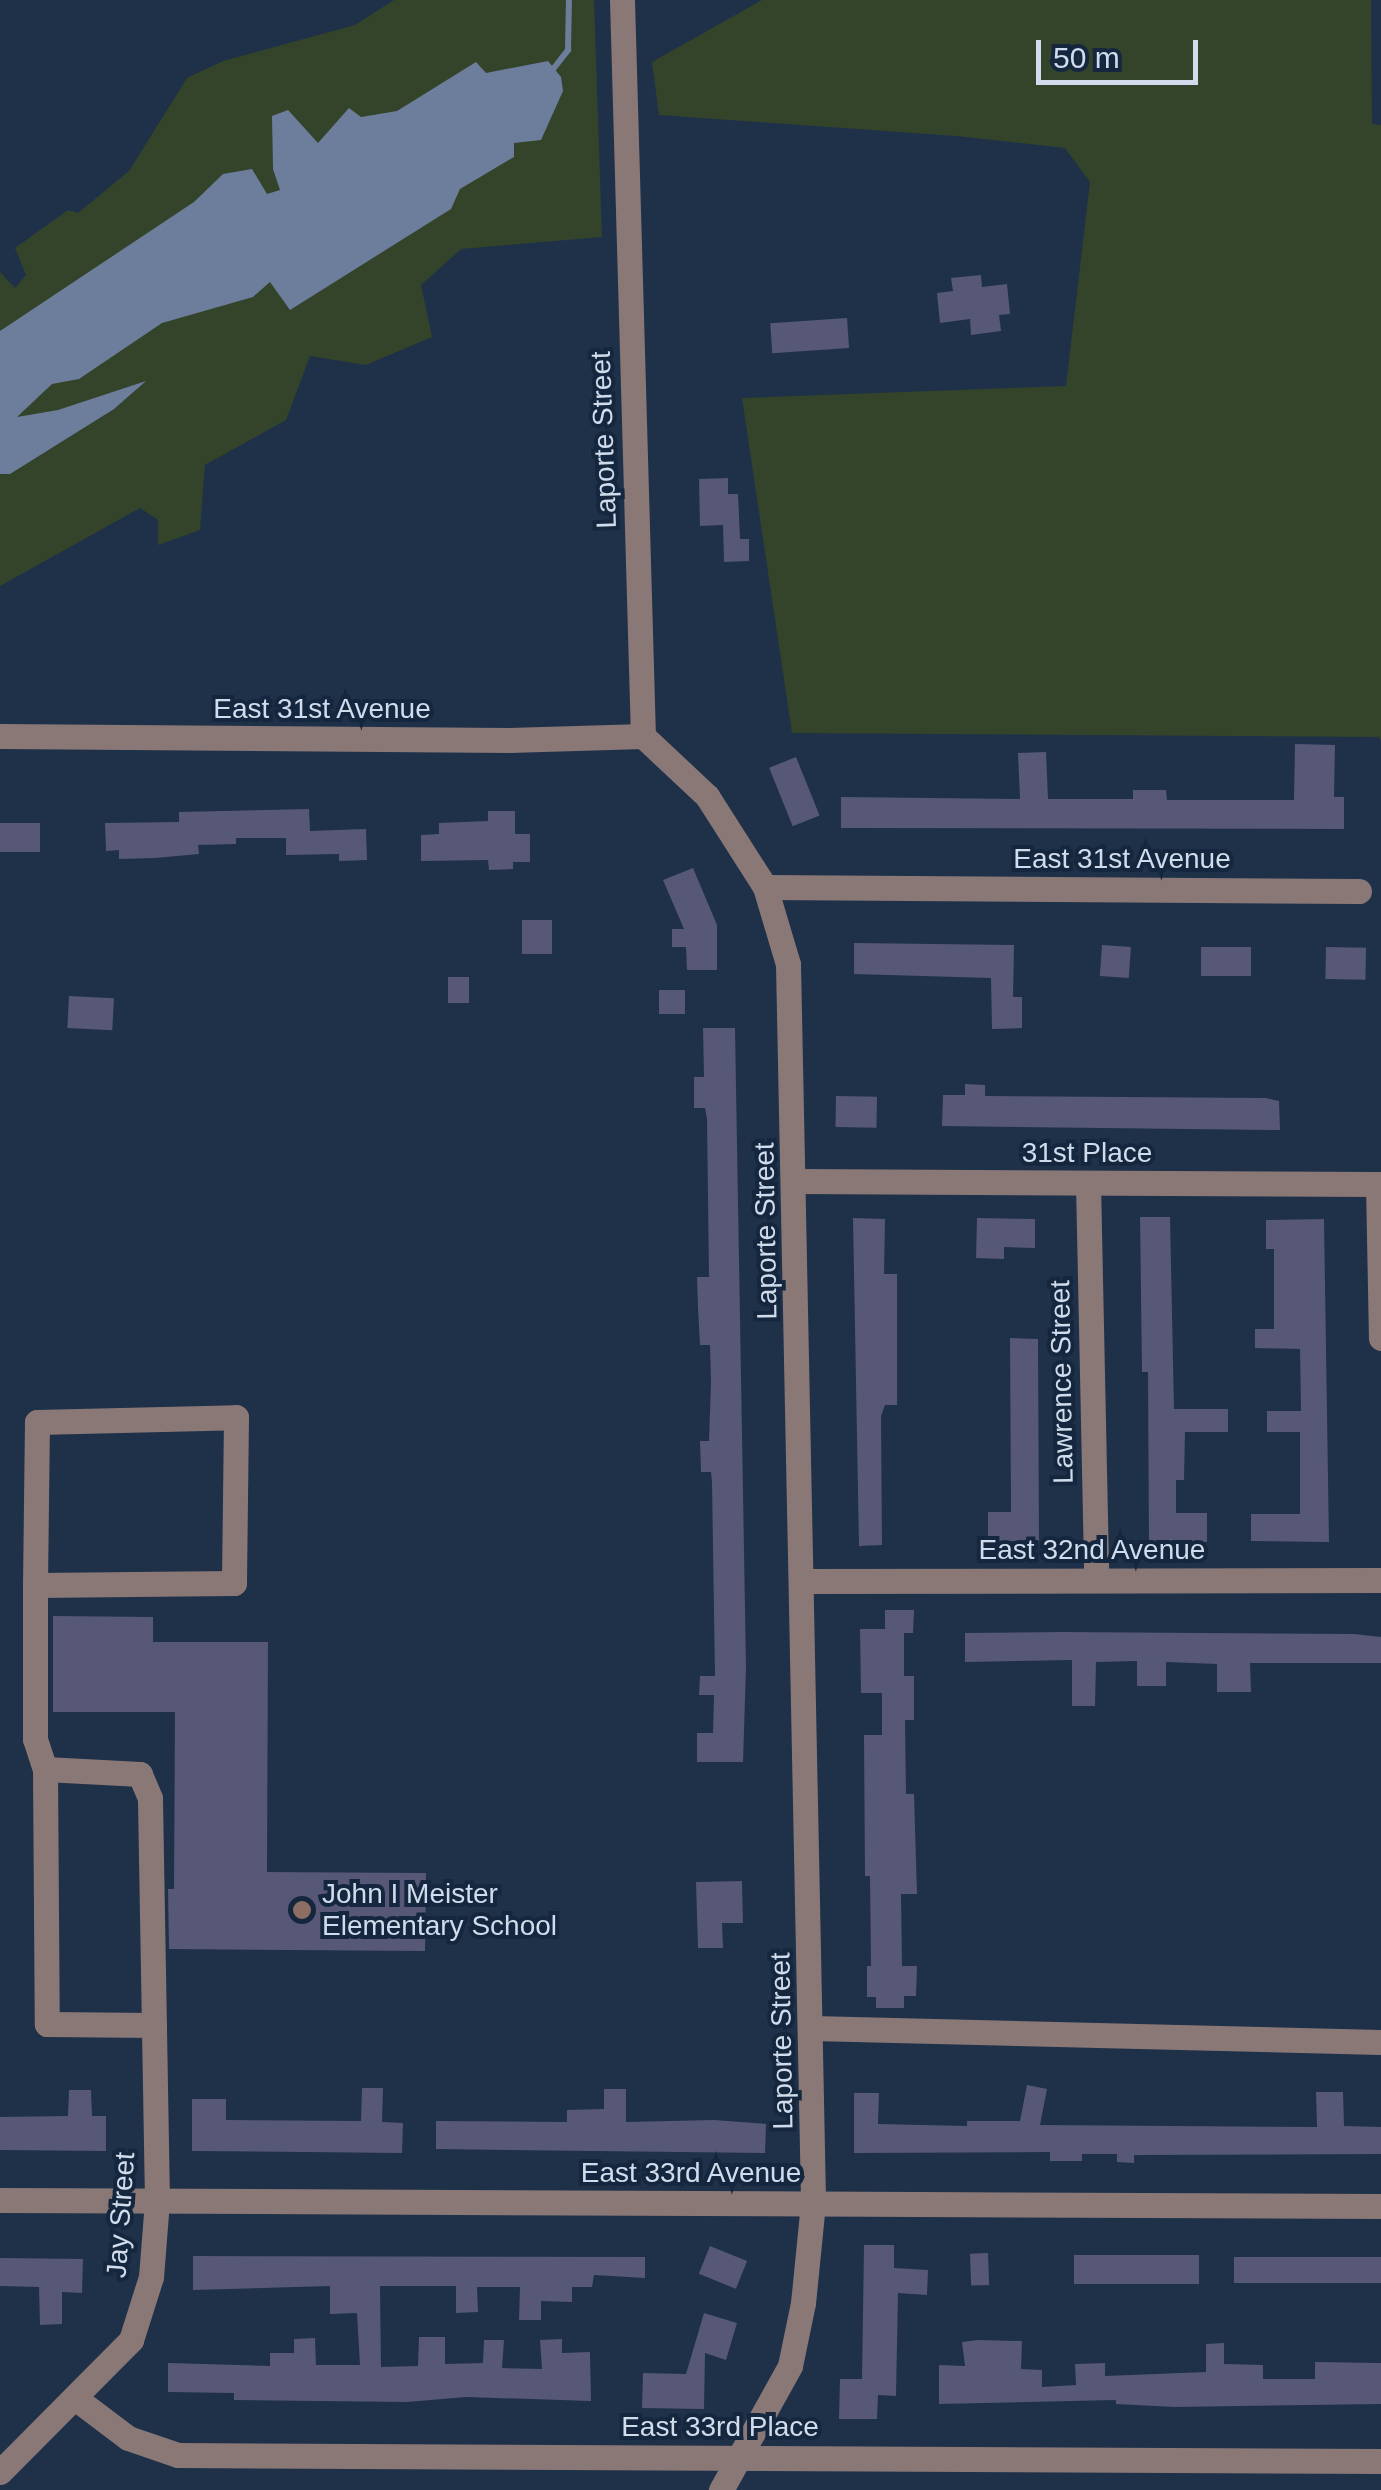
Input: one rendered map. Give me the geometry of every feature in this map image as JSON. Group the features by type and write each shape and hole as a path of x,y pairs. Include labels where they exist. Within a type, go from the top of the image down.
{"street":[{"name":"Laporte Street","path":"622,0 642,736 707,796 765,887 788,964 796,1181 813,2203 803,2303 790,2366 721,2490"},
{"name":"East 31st Avenue","path":"0,736 509,740 642,736"},
{"name":"East 31st Avenue","path":"765,887 1359,891"},
{"name":"31st Place","path":"796,1181 1378,1184 1381,1338"},
{"name":"Lawrence Street","path":"1088,1183 1096,1580"},
{"path":"36,1585 234,1582 236,1417 37,1422 35,1738 45,1770 47,2024 154,2026"},
{"name":"East 32nd Avenue","path":"803,1581 1381,1580"},
{"name":"Jay Street","path":"0,2472 130,2340 151,2277 157,2201 150,1798 140,1774 45,1770"},
{"path":"812,2028 1381,2042"},
{"name":"East 33rd Avenue","path":"0,2200 1381,2206"},
{"name":"East 33rd Place","path":"74,2398 128,2438 178,2454 1381,2460"}],"green space":[{"path":"394,0 594,0 602,237 461,249 421,285 432,337 366,365 310,356 286,420 205,465 200,530 158,545 158,520 140,508 0,586 0,272 15,288 26,275 15,248 68,210 78,213 129,171 187,78 223,61 355,25"},
{"path":"762,0 1371,0 1372,124 1381,125 1381,741 1379,737 792,733 742,398 1066,386 1090,182 1065,148 956,136 659,115 652,62"}],"water":[{"path":"548,61 561,77 563,91 541,140 514,143 514,157 460,189 451,209 290,310 270,282 253,297 162,323 79,379 52,384 17,417 58,410 146,381 114,409 10,474 0,474 0,331 194,202 223,174 252,169 267,194 280,190 273,169 272,116 288,110 318,143 349,108 361,117 397,111 476,62 486,73"}],"building":[{"path":"981,275 982,287 1007,284 1010,314 999,315 1001,331 971,335 970,319 940,323 937,293 953,291 951,278"},
{"path":"847,318 849,348 772,353 770,323"},
{"path":"728,478 728,494 738,494 740,539 749,539 749,561 724,562 723,525 700,526 699,479"},
{"path":"1295,744 1335,745 1334,797 1344,797 1344,829 841,828 841,797 1020,799 1018,753 1046,752 1048,799 1133,799 1133,790 1166,790 1167,800 1294,800"},
{"path":"796,757 820,815 793,826 769,768"},
{"path":"309,809 310,831 366,829 367,860 339,861 339,854 286,855 286,838 236,838 236,844 198,845 199,854 155,858 119,859 119,850 106,851 105,823 179,822 179,812"},
{"path":"488,811 515,811 515,834 530,834 530,862 513,862 513,869 489,870 488,860 421,861 421,835 439,834 439,823 488,821"},
{"path":"0,823 40,823 40,852 0,852"},
{"path":"693,868 717,925 717,970 687,970 686,947 672,947 672,929 684,929 663,880"},
{"path":"522,920 552,920 552,954 522,954"},
{"path":"854,943 1014,945 1013,997 1022,997 1022,1028 992,1029 991,978 854,974"},
{"path":"1102,945 1131,947 1129,978 1100,976"},
{"path":"1201,947 1251,947 1251,976 1201,976"},
{"path":"1326,947 1366,948 1365,980 1325,979"},
{"path":"448,977 469,977 469,1003 448,1003"},
{"path":"659,990 685,990 685,1014 659,1014"},
{"path":"69,996 114,998 112,1030 67,1028"},
{"path":"703,1028 735,1028 746,1667 743,1762 697,1762 697,1733 713,1733 714,1695 699,1695 700,1676 715,1676 712,1483 711,1472 701,1472 700,1441 709,1441 711,1382 710,1345 700,1345 697,1277 709,1277 707,1119 705,1108 694,1108 694,1077 704,1077"},
{"path":"965,1084 985,1085 985,1096 1266,1098 1279,1101 1280,1130 942,1126 943,1095 965,1095"},
{"path":"836,1096 877,1097 876,1128 835,1127"},
{"path":"1140,1217 1170,1217 1174,1409 1228,1409 1228,1432 1185,1432 1184,1480 1176,1480 1176,1513 1207,1513 1207,1542 1149,1543 1148,1372 1142,1372"},
{"path":"853,1218 885,1219 884,1274 897,1274 897,1405 885,1405 881,1416 882,1545 859,1546"},
{"path":"977,1218 1035,1219 1035,1248 1004,1247 1004,1259 976,1258"},
{"path":"1324,1219 1329,1542 1251,1541 1251,1514 1300,1514 1300,1432 1267,1432 1267,1411 1301,1411 1300,1349 1255,1348 1255,1329 1274,1329 1274,1249 1266,1249 1266,1220"},
{"path":"1010,1338 1038,1339 1039,1541 988,1541 988,1512 1011,1512"},
{"path":"885,1610 914,1610 913,1633 904,1633 904,1676 914,1676 914,1720 905,1720 906,1794 914,1794 917,1894 901,1894 902,1966 917,1966 916,1996 904,1996 904,2008 876,2008 876,1997 867,1997 867,1966 871,1966 870,1876 865,1876 864,1735 882,1735 882,1693 861,1693 860,1629 885,1629"},
{"path":"53,1616 153,1617 153,1642 268,1642 267,1872 426,1873 425,1951 169,1949 168,1889 174,1889 175,1712 53,1712"},
{"path":"965,1633 1354,1634 1381,1637 1381,1663 1250,1663 1251,1692 1217,1692 1217,1664 1166,1662 1166,1686 1137,1686 1137,1661 1096,1662 1095,1706 1072,1706 1072,1660 965,1662"},
{"path":"742,1881 743,1923 722,1923 723,1948 698,1948 696,1882"},
{"path":"1027,2085 1047,2089 1040,2125 1317,2127 1316,2092 1343,2092 1344,2126 1381,2127 1381,2154 1134,2155 1134,2163 1117,2162 1117,2154 1082,2154 1082,2161 1050,2161 1050,2152 854,2153 854,2093 879,2093 878,2124 967,2126 967,2121 1020,2121"},
{"path":"362,2088 383,2088 382,2122 403,2123 402,2153 192,2151 192,2099 226,2099 226,2120 361,2121"},
{"path":"604,2089 626,2089 626,2122 714,2120 766,2124 765,2153 436,2149 436,2121 567,2122 567,2110 604,2109"},
{"path":"69,2090 91,2090 92,2116 106,2116 106,2151 0,2150 0,2117 68,2116"},
{"path":"864,2245 894,2245 894,2268 928,2270 927,2295 898,2293 896,2396 878,2395 877,2419 839,2419 840,2379 862,2379"},
{"path":"710,2246 747,2261 736,2289 699,2274"},
{"path":"988,2253 989,2285 971,2286 970,2254"},
{"path":"1074,2255 1199,2255 1199,2284 1074,2284"},
{"path":"193,2256 645,2257 645,2278 594,2275 592,2287 572,2287 572,2302 541,2301 541,2320 519,2320 520,2287 477,2287 478,2312 456,2313 456,2286 380,2286 381,2367 418,2366 419,2337 445,2337 445,2364 483,2363 484,2340 504,2340 502,2368 542,2369 540,2340 562,2339 562,2353 590,2352 591,2401 466,2397 407,2402 234,2400 234,2393 168,2392 168,2363 270,2366 270,2353 294,2353 294,2339 315,2338 316,2365 360,2365 357,2313 330,2314 330,2286 193,2290"},
{"path":"1234,2257 1381,2257 1381,2283 1234,2283"},
{"path":"0,2258 83,2259 82,2293 62,2292 62,2324 40,2325 39,2287 0,2286"},
{"path":"704,2313 737,2323 726,2360 705,2353 704,2409 642,2408 643,2373 686,2374"},
{"path":"1022,2341 1021,2369 1042,2370 1042,2387 1076,2385 1075,2364 1105,2363 1105,2376 1206,2372 1206,2344 1224,2343 1224,2364 1263,2365 1263,2379 1315,2379 1315,2362 1381,2363 1381,2404 1175,2407 1116,2404 1116,2400 939,2404 939,2365 965,2366 962,2342"}],"waterway":[{"path":"554,68 568,50 569,0"}],"place":[{"name":"John I Meister Elementary School","path":"302,1910"}]}
